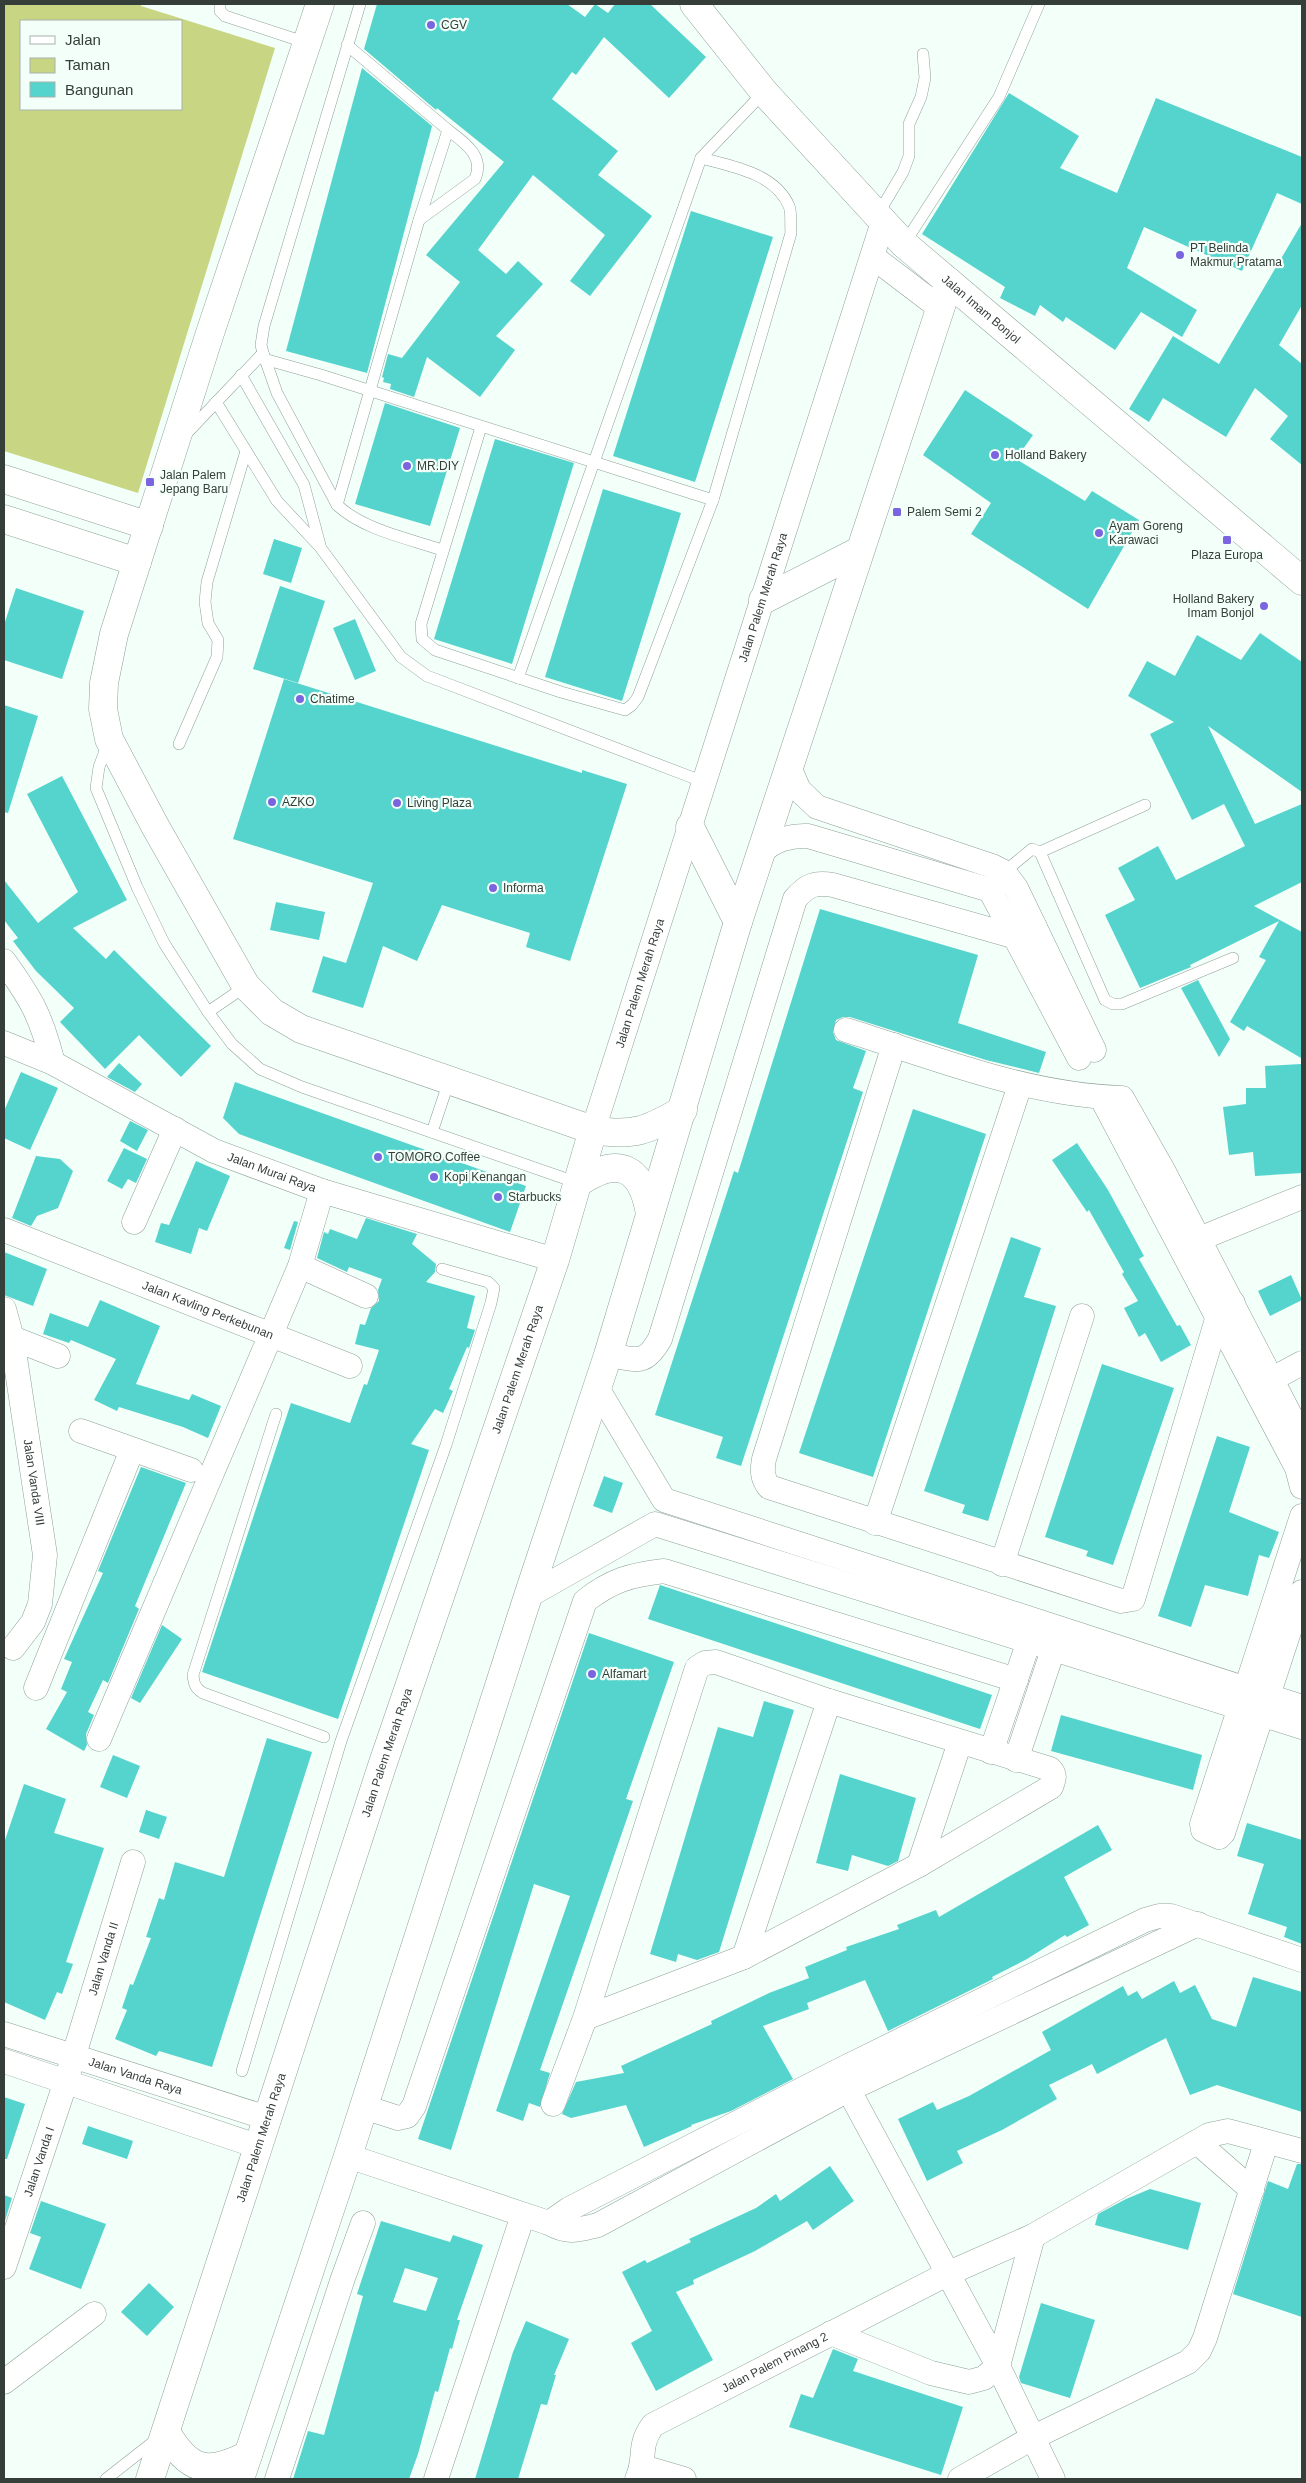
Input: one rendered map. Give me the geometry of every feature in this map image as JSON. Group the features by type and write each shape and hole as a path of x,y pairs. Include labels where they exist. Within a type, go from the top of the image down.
{"street":[{"path":"320,4 114,634 104,683 103,710 110,739 155,826 246,986 272,1012 301,1029 593,1130 631,1134 656,1125 683,1110"},
{"name":"Jalan Imam Bonjol","path":"694,4 764,92 904,244 1087,396 1302,581"},
{"name":"Jalan Palem Merah Raya","path":"150,2479 257,2146 338,1908 382,1766 555,1260 593,1130 873,256 880,219"},
{"path":"873,256 940,308"},
{"path":"166,2432 182,2456 200,2467 208,2469 230,2464 244,2467 348,2156 528,1596 608,1355 738,922 949,282"},
{"path":"4,479 148,526"},
{"path":"4,519 137,562"},
{"path":"763,600 859,551"},
{"path":"790,767 799,790 817,807 992,866 1004,872 1016,888 1026,932 1087,1054"},
{"path":"690,827 738,922"},
{"path":"761,852 770,844 782,838 794,835 808,836 973,884 990,890 1026,932"},
{"path":"608,1355 642,1360 651,1355 660,1339 795,899 806,886 818,883 833,886 1026,932"},
{"path":"4,961 38,1011 53,1063"},
{"path":"846,1030 1020,1085 1111,1098 1155,1176 1263,1383 1297,1468 1302,1487"},
{"name":"Jalan Murai Raya","path":"4,1043 53,1063 214,1151 322,1190 555,1260"},
{"path":"894,1045 764,1459 762,1470 764,1482 769,1487 874,1523 1121,1602 1133,1598 1225,1310 1199,1239 1155,1176"},
{"path":"874,1523 1020,1085"},
{"path":"134,1222 175,1129"},
{"path":"578,1182 594,1172 607,1168 633,1174 642,1184 650,1214"},
{"name":"Jalan Kavling Perkebunan","path":"4,1230 270,1333 300,1266 322,1190"},
{"path":"1199,1239 1302,1198"},
{"path":"300,1266 366,1296"},
{"name":"Jalan Vanda VIII","path":"4,1309 12,1338 45,1555 40,1604 33,1622 8,1650"},
{"path":"1002,1564 1082,1316"},
{"path":"99,1739 270,1333 350,1366"},
{"path":"12,1338 58,1356"},
{"path":"1263,1383 1302,1363"},
{"path":"1263,1383 1302,1438"},
{"path":"597,1388 664,1500 783,1551 1266,1706 1302,1727"},
{"path":"81,1432 191,1470"},
{"path":"36,1688 132,1450"},
{"path":"656,1524 664,1500"},
{"path":"1277,1594 1301,1596 1223,1833 1219,1837 1203,1830 1202,1824 1302,1516"},
{"path":"528,1596 656,1524 783,1551"},
{"path":"364,2107 398,2118 407,2116 414,2106 584,1601 602,1588 632,1575 664,1571 1016,1680"},
{"path":"991,1752 1033,1631"},
{"path":"1016,1760 1056,1639"},
{"path":"8,1650 52,1649"},
{"path":"553,2104 585,2018 696,1668 705,1663 716,1662 829,1701 1050,1769 1054,1773 1055,1779 1051,1787 919,1865 744,1957 585,2018"},
{"path":"744,1957 829,1701"},
{"path":"1266,1706 1302,1707"},
{"path":"919,1865 960,1742"},
{"name":"Jalan Vanda II","path":"73,2056 133,1862"},
{"path":"348,2156 549,2223 561,2230 573,2232 598,2224 843,2081 1198,1924 1302,1960"},
{"name":"Jalan Vanda Raya","path":"4,2034 267,2118"},
{"name":"Jalan Vanda I","path":"4,2267 73,2056"},
{"name":"Jalan Vanda Raya","path":"4,2061 257,2146"},
{"path":"843,2081 949,2273 998,2366 1053,2479"},
{"name":"Jalan Palem Pinang 2","path":"640,2473 642,2444 652,2425 949,2273 1032,2236 1217,2132 1228,2131 1266,2143 1302,2151"},
{"path":"1197,2142 1252,2190"},
{"path":"960,2479 1032,2438 1188,2362 1199,2351 1205,2338 1266,2143"},
{"path":"436,2479 523,2215"},
{"path":"277,2479 363,2222"},
{"path":"831,2333 931,2373 968,2382 984,2378 998,2366 1032,2236"},
{"path":"310,2267 343,2278"},
{"path":"4,2382 94,2314"},
{"path":"272,2381 305,2395"},
{"path":"640,2473 684,2479"}],"lane":[{"path":"220,4 221,13 226,16 307,43"},
{"path":"360,4 264,326 261,345 278,393 336,504 347,514 370,525 442,550"},
{"path":"904,244 999,97 1039,4"},
{"path":"347,45 475,153 478,172 475,180 419,220"},
{"path":"880,219 903,172 908,156 909,124 921,97 924,78 923,54"},
{"path":"518,678 595,464 701,158 764,92"},
{"path":"336,504 419,220 448,130"},
{"path":"481,427 421,624 422,639 435,650 518,678 625,710 638,697 713,500 791,233 789,206 772,183 738,168 701,158"},
{"path":"174,446 241,376 264,356"},
{"path":"264,356 595,464 713,500"},
{"path":"241,376 304,485 320,547"},
{"path":"216,402 277,501 320,547 401,657 427,676 704,782"},
{"path":"178,744 217,657 218,640 208,623 204,602 207,582 246,451"},
{"path":"110,739 99,767 96,788 102,807 137,887 164,942 208,1012 232,1044 260,1069 302,1087 578,1182"},
{"path":"1004,872 1032,849 1040,852 1145,805"},
{"path":"1040,852 1105,1000 1113,1004 1122,1004 1233,958"},
{"path":"208,1012 246,986"},
{"path":"432,1132 449,1080"},
{"path":"242,2072 340,1741 446,1445 492,1303 494,1288 488,1282 442,1269"},
{"path":"276,1414 193,1675 194,1683 196,1688 203,1694 324,1737"},
{"path":"106,2479 166,2432"}],"green space":[{"path":"4,4 141,4 141,6 275,48 138,493 4,451"}],"building":[{"path":"377,4 567,4 585,17 595,4 608,13 615,4 650,4 706,57 669,98 604,37 576,75 572,72 552,99 618,151 598,175 652,216 590,296 570,281 605,235 533,175 478,250 506,274 518,261 543,284 496,336 515,350 480,397 427,357 414,397 390,389 391,384 383,382 384,378 382,377 388,354 402,358 460,282 426,255 504,162 437,108 436,110 364,49"},
{"path":"362,68 432,126 367,373 286,351"},
{"path":"1009,93 1079,136 1060,168 1117,193 1156,98 1302,157 1302,204 1277,193 1242,271 1144,227 1127,268 1197,310 1182,337 1141,312 1115,350 1066,317 1063,322 1040,305 1035,316 1000,298 1005,287 922,234"},
{"path":"691,211 773,237 695,482 613,456"},
{"path":"1302,223 1302,305 1279,345 1302,364 1302,465 1270,439 1288,416 1255,388 1226,437 1163,398 1149,422 1129,409 1173,336 1219,364"},
{"path":"965,390 1033,435 1016,459 1085,501 1092,491 1139,520 1088,609 971,534 991,503 923,455"},
{"name":"MR.DIY","path":"385,403 460,428 430,526 355,504"},
{"path":"495,439 574,463 512,664 434,639"},
{"path":"603,489 681,513 622,701 545,677"},
{"path":"274,539 302,548 291,583 263,574"},
{"path":"280,586 325,601 298,683 253,669"},
{"path":"16,588 84,611 62,679 4,660 4,625"},
{"path":"355,619 376,671 355,680 333,628"},
{"path":"1260,633 1302,662 1302,792 1208,726 1255,824 1302,804 1302,882 1254,906 1302,932 1301,1058 1247,1026 1244,1031 1230,1022 1266,960 1259,957 1279,921 1190,965 1191,967 1140,988 1105,915 1135,900 1118,868 1158,846 1176,880 1245,846 1224,804 1192,820 1150,734 1174,722 1128,696 1147,661 1175,676 1197,635 1241,660"},
{"name":"Living Plaza","path":"284,679 582,773 582,770 627,784 570,961 526,947 530,933 442,905 417,961 383,946 363,1008 312,992 323,956 346,963 373,883 233,839"},
{"path":"4,705 38,716 8,813 4,812"},
{"path":"62,776 127,900 73,928 106,959 114,950 211,1046 181,1077 139,1035 105,1069 60,1022 74,1008 36,971 13,941 18,938 4,920 4,880 38,923 78,892 27,794"},
{"path":"276,902 325,912 319,940 270,930"},
{"path":"820,909 978,955 958,1023 1046,1052 1039,1073 986,1060 850,1017 836,1020 833,1032 836,1040 866,1051 853,1088 863,1092 741,1466 716,1458 723,1437 655,1415 734,1171 738,1173"},
{"path":"1198,980 1230,1039 1219,1057 1181,988"},
{"path":"119,1063 142,1084 135,1092 107,1077"},
{"path":"1301,1064 1302,1173 1255,1176 1253,1152 1229,1155 1223,1107 1246,1104 1246,1088 1266,1088 1265,1066"},
{"path":"21,1072 58,1088 30,1150 4,1138 4,1111"},
{"path":"235,1082 526,1186 510,1232 239,1134 223,1118"},
{"path":"913,1109 986,1134 873,1477 799,1453"},
{"path":"130,1121 148,1130 137,1151 120,1141"},
{"path":"1077,1143 1108,1190 1144,1256 1139,1259 1177,1326 1180,1325 1191,1345 1161,1362 1145,1333 1139,1337 1124,1308 1138,1301 1122,1274 1124,1272 1089,1210 1087,1212 1052,1160"},
{"path":"124,1148 147,1159 136,1183 128,1179 122,1189 107,1181"},
{"path":"36,1156 60,1159 73,1171 58,1208 37,1216 31,1226 12,1218"},
{"path":"196,1161 230,1176 207,1231 199,1228 191,1254 155,1242 161,1223 169,1225"},
{"path":"366,1218 417,1234 412,1244 436,1264 435,1272 426,1282 475,1296 467,1328 475,1330 469,1348 467,1347 449,1389 453,1391 443,1413 435,1409 411,1444 429,1450 338,1719 202,1672 291,1403 350,1423 364,1384 367,1385 379,1350 355,1344 360,1324 365,1325 371,1308 379,1301 378,1290 382,1279 349,1267 347,1272 317,1258 324,1232 328,1234 330,1229 357,1239"},
{"path":"294,1221 298,1222 290,1250 284,1248"},
{"path":"1011,1237 1041,1248 1024,1297 1056,1306 988,1521 962,1513 965,1505 924,1491"},
{"path":"4,1252 47,1269 33,1306 4,1295"},
{"path":"1291,1275 1302,1300 1270,1316 1258,1291"},
{"path":"100,1300 160,1326 136,1384 189,1400 192,1394 221,1406 208,1438 183,1427 119,1407 117,1411 94,1400 116,1359 71,1340 69,1343 43,1334 50,1313 88,1327"},
{"path":"1102,1364 1174,1388 1113,1565 1086,1556 1088,1551 1045,1537"},
{"path":"1217,1436 1250,1447 1229,1512 1279,1532 1269,1558 1259,1555 1248,1596 1205,1585 1191,1627 1158,1616"},
{"path":"141,1467 186,1483 135,1606 139,1609 108,1683 103,1680 88,1712 94,1715 86,1734 87,1745 84,1751 46,1729 67,1692 61,1689 72,1662 64,1659 103,1573 98,1571"},
{"path":"604,1476 623,1483 612,1513 593,1506"},
{"path":"660,1585 992,1695 980,1729 648,1619"},
{"path":"162,1625 182,1639 140,1703 131,1698"},
{"path":"589,1633 674,1662 626,1799 633,1801 540,2070 550,2073 540,2107 529,2103 523,2121 496,2111 570,1896 534,1884 451,2150 418,2139"},
{"path":"764,1701 794,1710 719,1952 697,1960 678,1954 676,1962 650,1954 718,1727 753,1737"},
{"path":"1061,1715 1202,1755 1193,1790 1051,1751"},
{"path":"267,1738 312,1752 212,2067 159,2051 156,2056 115,2039 127,2010 122,2008 130,1984 133,1985 151,1938 146,1937 159,1898 164,1900 175,1862 224,1877"},
{"path":"113,1755 140,1766 127,1798 100,1787"},
{"path":"840,1774 916,1798 898,1861 888,1866 852,1855 848,1871 816,1863"},
{"path":"24,1784 66,1799 54,1833 104,1848 66,1962 73,1964 62,1994 57,1992 45,2020 4,2002 4,1843"},
{"path":"146,1810 167,1817 159,1839 139,1832"},
{"path":"1247,1823 1302,1840 1302,1944 1284,1937 1287,1927 1248,1914 1264,1864 1237,1856"},
{"path":"1098,1825 1112,1850 1064,1877 1089,1925 1067,1937 1065,1935 1027,1959 992,1977 993,1979 888,2031 865,1980 807,2003 809,2009 763,2026 793,2079 731,2111 691,2125 644,2147 626,2105 571,2118 562,2114 576,2082 624,2073 621,2066 712,2024 711,2021 769,1993 809,1978 805,1967 847,1950 846,1947 899,1929 897,1925 936,1910 939,1917"},
{"path":"1253,1977 1302,1992 1302,2112 1217,2085 1190,2095 1166,2038 1097,2074 1092,2064 1049,2085 1057,2099 1002,2130 957,2151 963,2163 927,2181 898,2119 933,2102 937,2110 969,2096 1051,2050 1042,2032 1123,1986 1128,1996 1137,1991 1142,1999 1174,1981 1180,1993 1195,1985 1212,2019 1236,2027"},
{"path":"4,2097 25,2104 7,2159 4,2159"},
{"path":"88,2126 133,2141 127,2159 82,2144"},
{"path":"1297,2164 1302,2164 1302,2317 1233,2294 1268,2181 1288,2189"},
{"path":"830,2166 854,2201 813,2230 807,2221 755,2251 693,2280 694,2284 676,2292 713,2360 656,2391 631,2343 652,2331 622,2272 645,2260 647,2263 691,2242 689,2239 756,2208 776,2194 780,2201"},
{"path":"1150,2189 1201,2203 1188,2250 1095,2225 1098,2214"},
{"path":"4,2195 12,2198 4,2224"},
{"path":"41,2201 106,2224 81,2289 29,2269 41,2237 30,2233"},
{"path":"381,2221 450,2242 453,2235 483,2245 457,2320 460,2320 452,2349 450,2348 438,2392 435,2391 418,2454 409,2479 293,2479 308,2431 324,2435 363,2296 357,2294","holes":["405,2268 438,2278 426,2311 393,2302"]},
{"path":"149,2283 174,2307 147,2336 121,2312"},
{"path":"1041,2303 1095,2320 1070,2398 1021,2383 1019,2377"},
{"path":"526,2321 569,2339 554,2375 556,2375 547,2405 541,2404 518,2479 475,2479 513,2352"},
{"path":"833,2349 858,2359 853,2371 963,2407 941,2475 789,2427 801,2394 813,2398"}],"place":[{"name":"CGV","path":"431,25"},
{"name":"PT Belinda Makmur Pratama","path":"1180,255"},
{"name":"Holland Bakery","path":"995,455"},
{"name":"MR.DIY","path":"407,466"},
{"name":"Jalan Palem Jepang Baru","path":"150,482"},
{"name":"Palem Semi 2","path":"897,512"},
{"name":"Ayam Goreng Karawaci","path":"1099,533"},
{"name":"Plaza Europa","path":"1227,540"},
{"name":"Holland Bakery Imam Bonjol","path":"1264,606"},
{"name":"Chatime","path":"300,699"},
{"name":"AZKO","path":"272,802"},
{"name":"Living Plaza","path":"397,803"},
{"name":"Informa","path":"493,888"},
{"name":"TOMORO Coffee","path":"378,1157"},
{"name":"Kopi Kenangan","path":"434,1177"},
{"name":"Starbucks","path":"498,1197"},
{"name":"Alfamart","path":"592,1674"}]}
